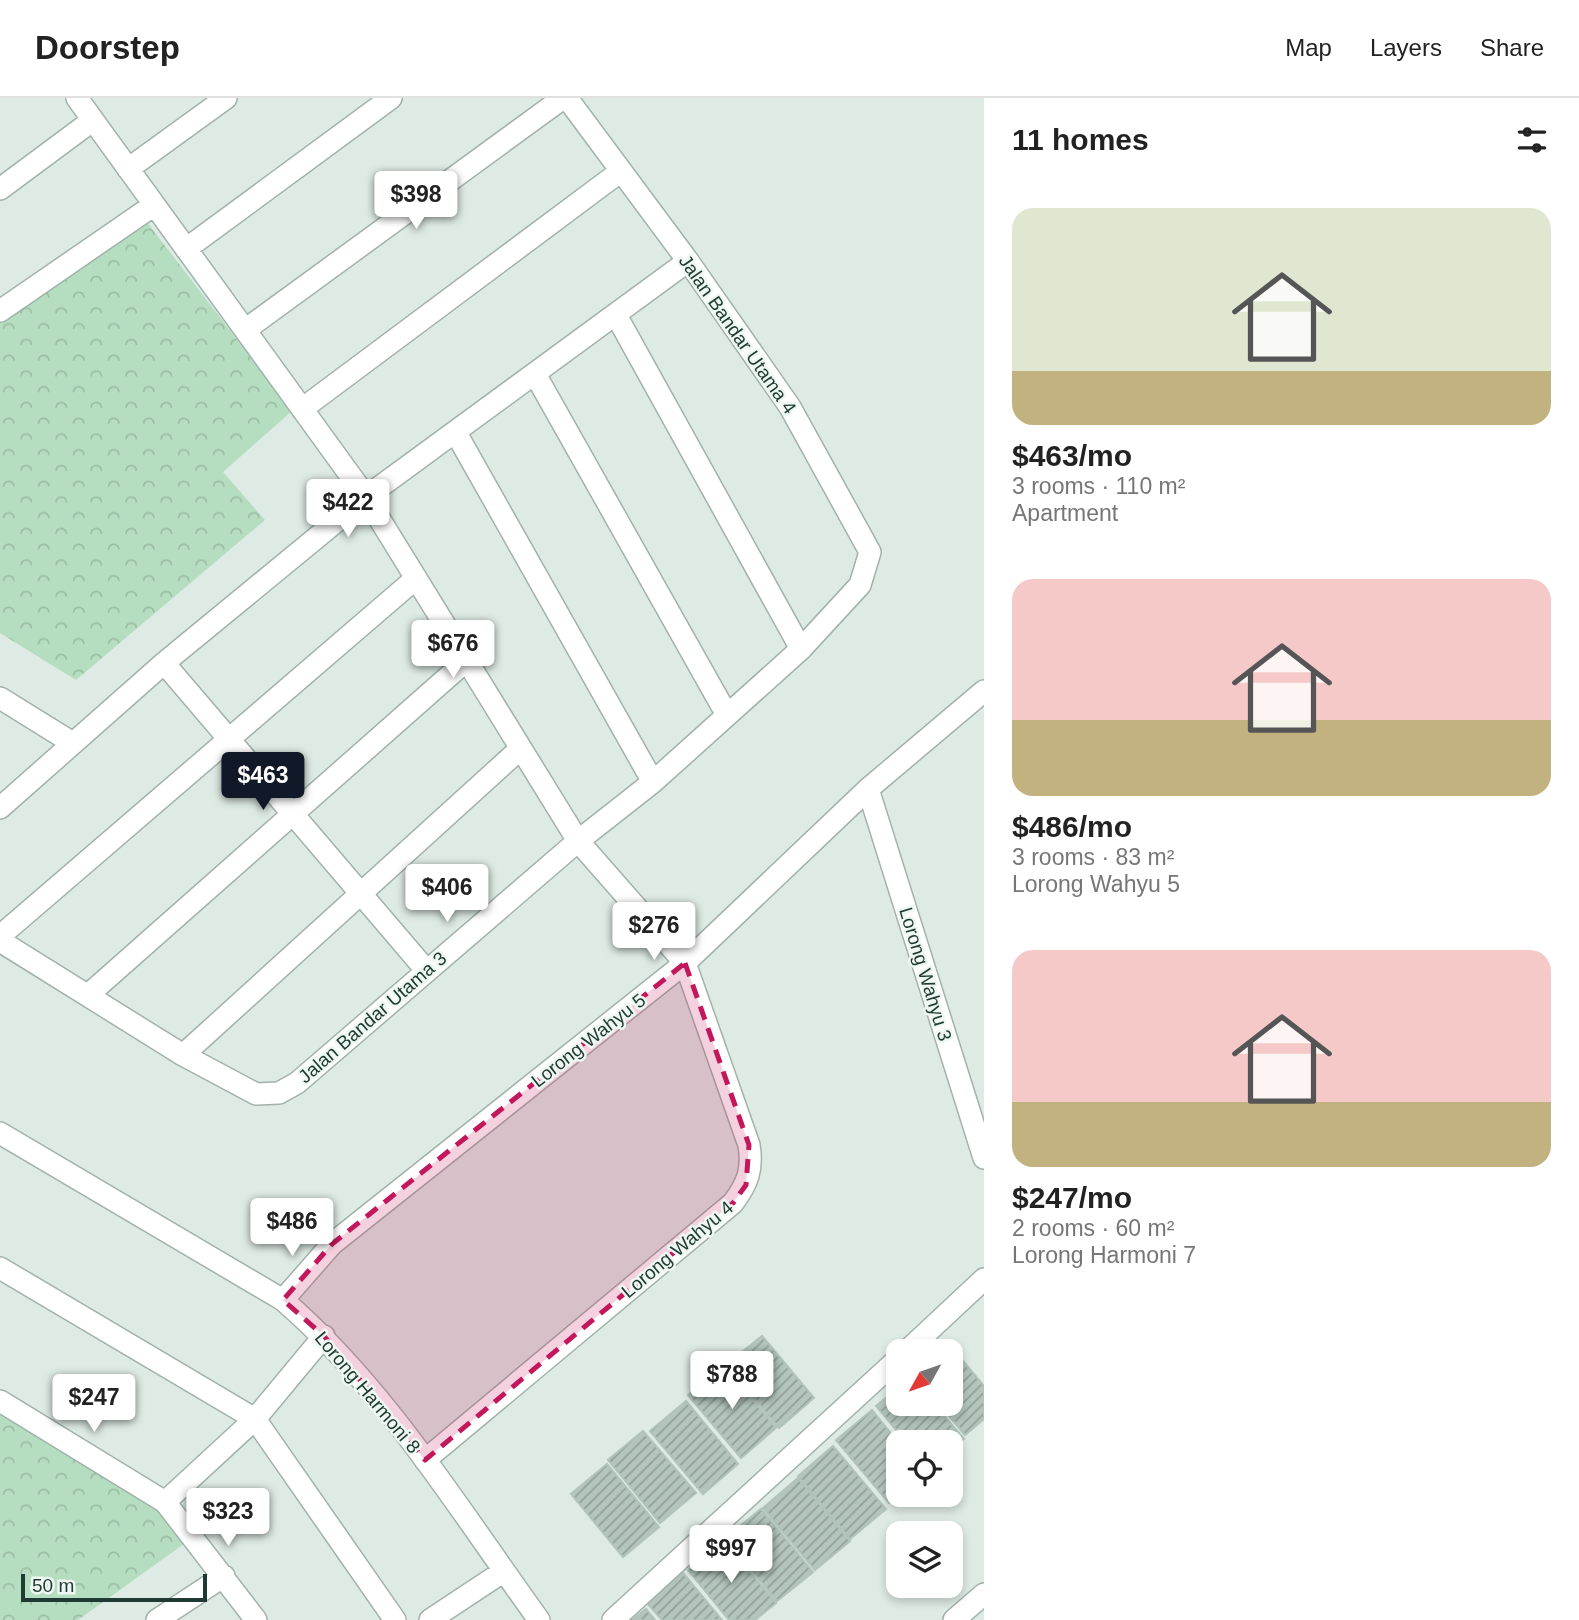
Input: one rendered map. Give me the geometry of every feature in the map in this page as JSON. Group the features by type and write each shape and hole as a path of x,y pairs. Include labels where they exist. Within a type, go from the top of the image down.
{"street":[{"path":"77,98 366,497 414,580 578,841 685,963"},
{"path":"186,249 391,98"},
{"path":"245,330 565,98"},
{"name":"Jalan Bandar Utama 4","path":"565,98 688,261 790,407 870,552 860,585"},
{"path":"128,169 219,100"},
{"path":"0,189 93,120"},
{"path":"302,409 621,171"},
{"path":"0,311 154,205"},
{"path":"0,808 71,742 366,497 688,261"},
{"path":"616,315 801,649"},
{"path":"535,374 727,715"},
{"path":"456,433 653,782"},
{"path":"0,938 414,580"},
{"name":"Jalan Bandar Utama 3","path":"0,938 183,1055 256,1094 279,1093 297,1083 578,841 653,782 801,649 860,585"},
{"path":"88,995 466,661"},
{"path":"164,663 426,970"},
{"name":"Lorong Wahyu 5","path":"283,1300 332,1244 685,963 868,789 984,691"},
{"path":"0,698 71,742"},
{"path":"183,1055 520,749"},
{"name":"Lorong Wahyu 3","path":"868,789 984,1158"},
{"name":"Lorong Wahyu 4","path":"425,1460 733,1203 746,1185 752,1164 749,1145 685,963"},
{"path":"0,1157 8,1137"},
{"name":"Lorong Harmoni 8","path":"8,1137 283,1300 324,1336 425,1460 540,1620"},
{"path":"0,1268 255,1419 395,1620"},
{"path":"919,1339 984,1279"},
{"path":"165,1502 255,1419 324,1336"},
{"path":"613,1620 886,1370"},
{"path":"0,1401 165,1502 256,1620"},
{"path":"430,1620 503,1570"},
{"path":"157,1620 224,1576"},
{"path":"954,1620 984,1594"}],"highlighted area":[{"path":"685,963 749,1145 746,1185 733,1203 425,1460 324,1336 283,1300 332,1244"}],"green space":[{"path":"143,217 292,411 223,472 265,520 76,680 0,633 0,316"},
{"path":"0,1397 195,1536 78,1620 0,1620"}],"building":[{"path":"762,1336 814,1398 779,1428 726,1365"},
{"path":"963,1361 984,1386 984,1419 965,1435 949,1416 963,1416"},
{"path":"724,1365 776,1428 741,1458 688,1395"},
{"path":"886,1398 886,1416 944,1416 956,1430 896,1430 876,1406"},
{"path":"686,1401 738,1464 703,1494 650,1431"},
{"path":"872,1410 888,1430 886,1430 886,1499 836,1440"},
{"path":"643,1431 696,1493 660,1523 608,1460"},
{"path":"833,1446 886,1509 850,1539 798,1476"},
{"path":"607,1464 659,1527 623,1557 571,1494"},
{"path":"798,1478 850,1541 815,1570 763,1508"},
{"path":"761,1509 813,1572 777,1601 725,1538"},
{"path":"723,1540 776,1603 755,1620 729,1620 688,1570"},
{"path":"683,1573 722,1620 662,1620 647,1603"},
{"path":"646,1609 655,1620 632,1620"}]}
